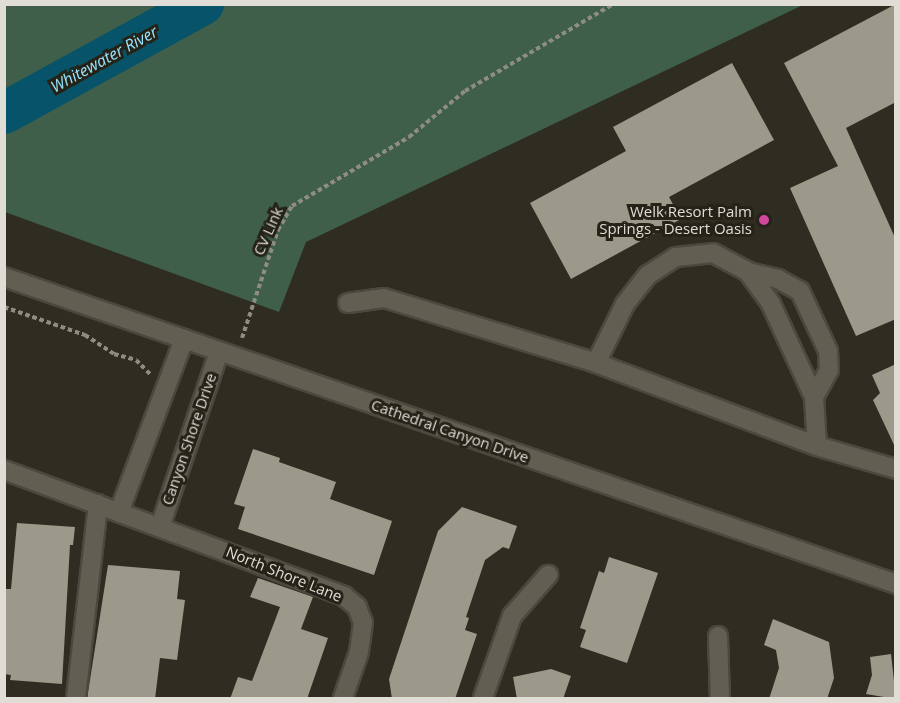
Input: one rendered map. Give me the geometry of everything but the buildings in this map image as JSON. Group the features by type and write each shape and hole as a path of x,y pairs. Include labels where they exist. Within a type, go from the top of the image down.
{"street":[{"path":"596,363 625,304 648,275 676,257 713,253 748,272 778,279 800,291 828,351 829,370 814,397"},
{"path":"748,272 771,304 814,397 817,446"},
{"name":"Cathedral Canyon Drive","path":"4,278 785,543 896,584"},
{"path":"348,303 384,298 596,363 817,446 896,469"},
{"path":"119,512 184,339"},
{"name":"Canyon Shore Drive","path":"160,527 227,354"},
{"name":"North Shore Lane","path":"4,470 304,579 344,596 357,608 363,623 359,652 344,699"},
{"path":"76,699 98,504"},
{"path":"483,699 512,616 548,575"},
{"path":"718,636 720,699"}],"path":[{"name":"CV Link","path":"227,354 278,231 292,206 409,136 465,91 613,4"},
{"path":"4,307 85,335 168,381"}],"green space":[{"path":"4,5 803,5 306,242 279,312 5,212"}],"waterway":[{"name":"Whitewater River","path":"4,113 203,4"}],"place":[{"name":"Welk Resort Palm Springs - Desert Oasis","path":"764,220"}]}
